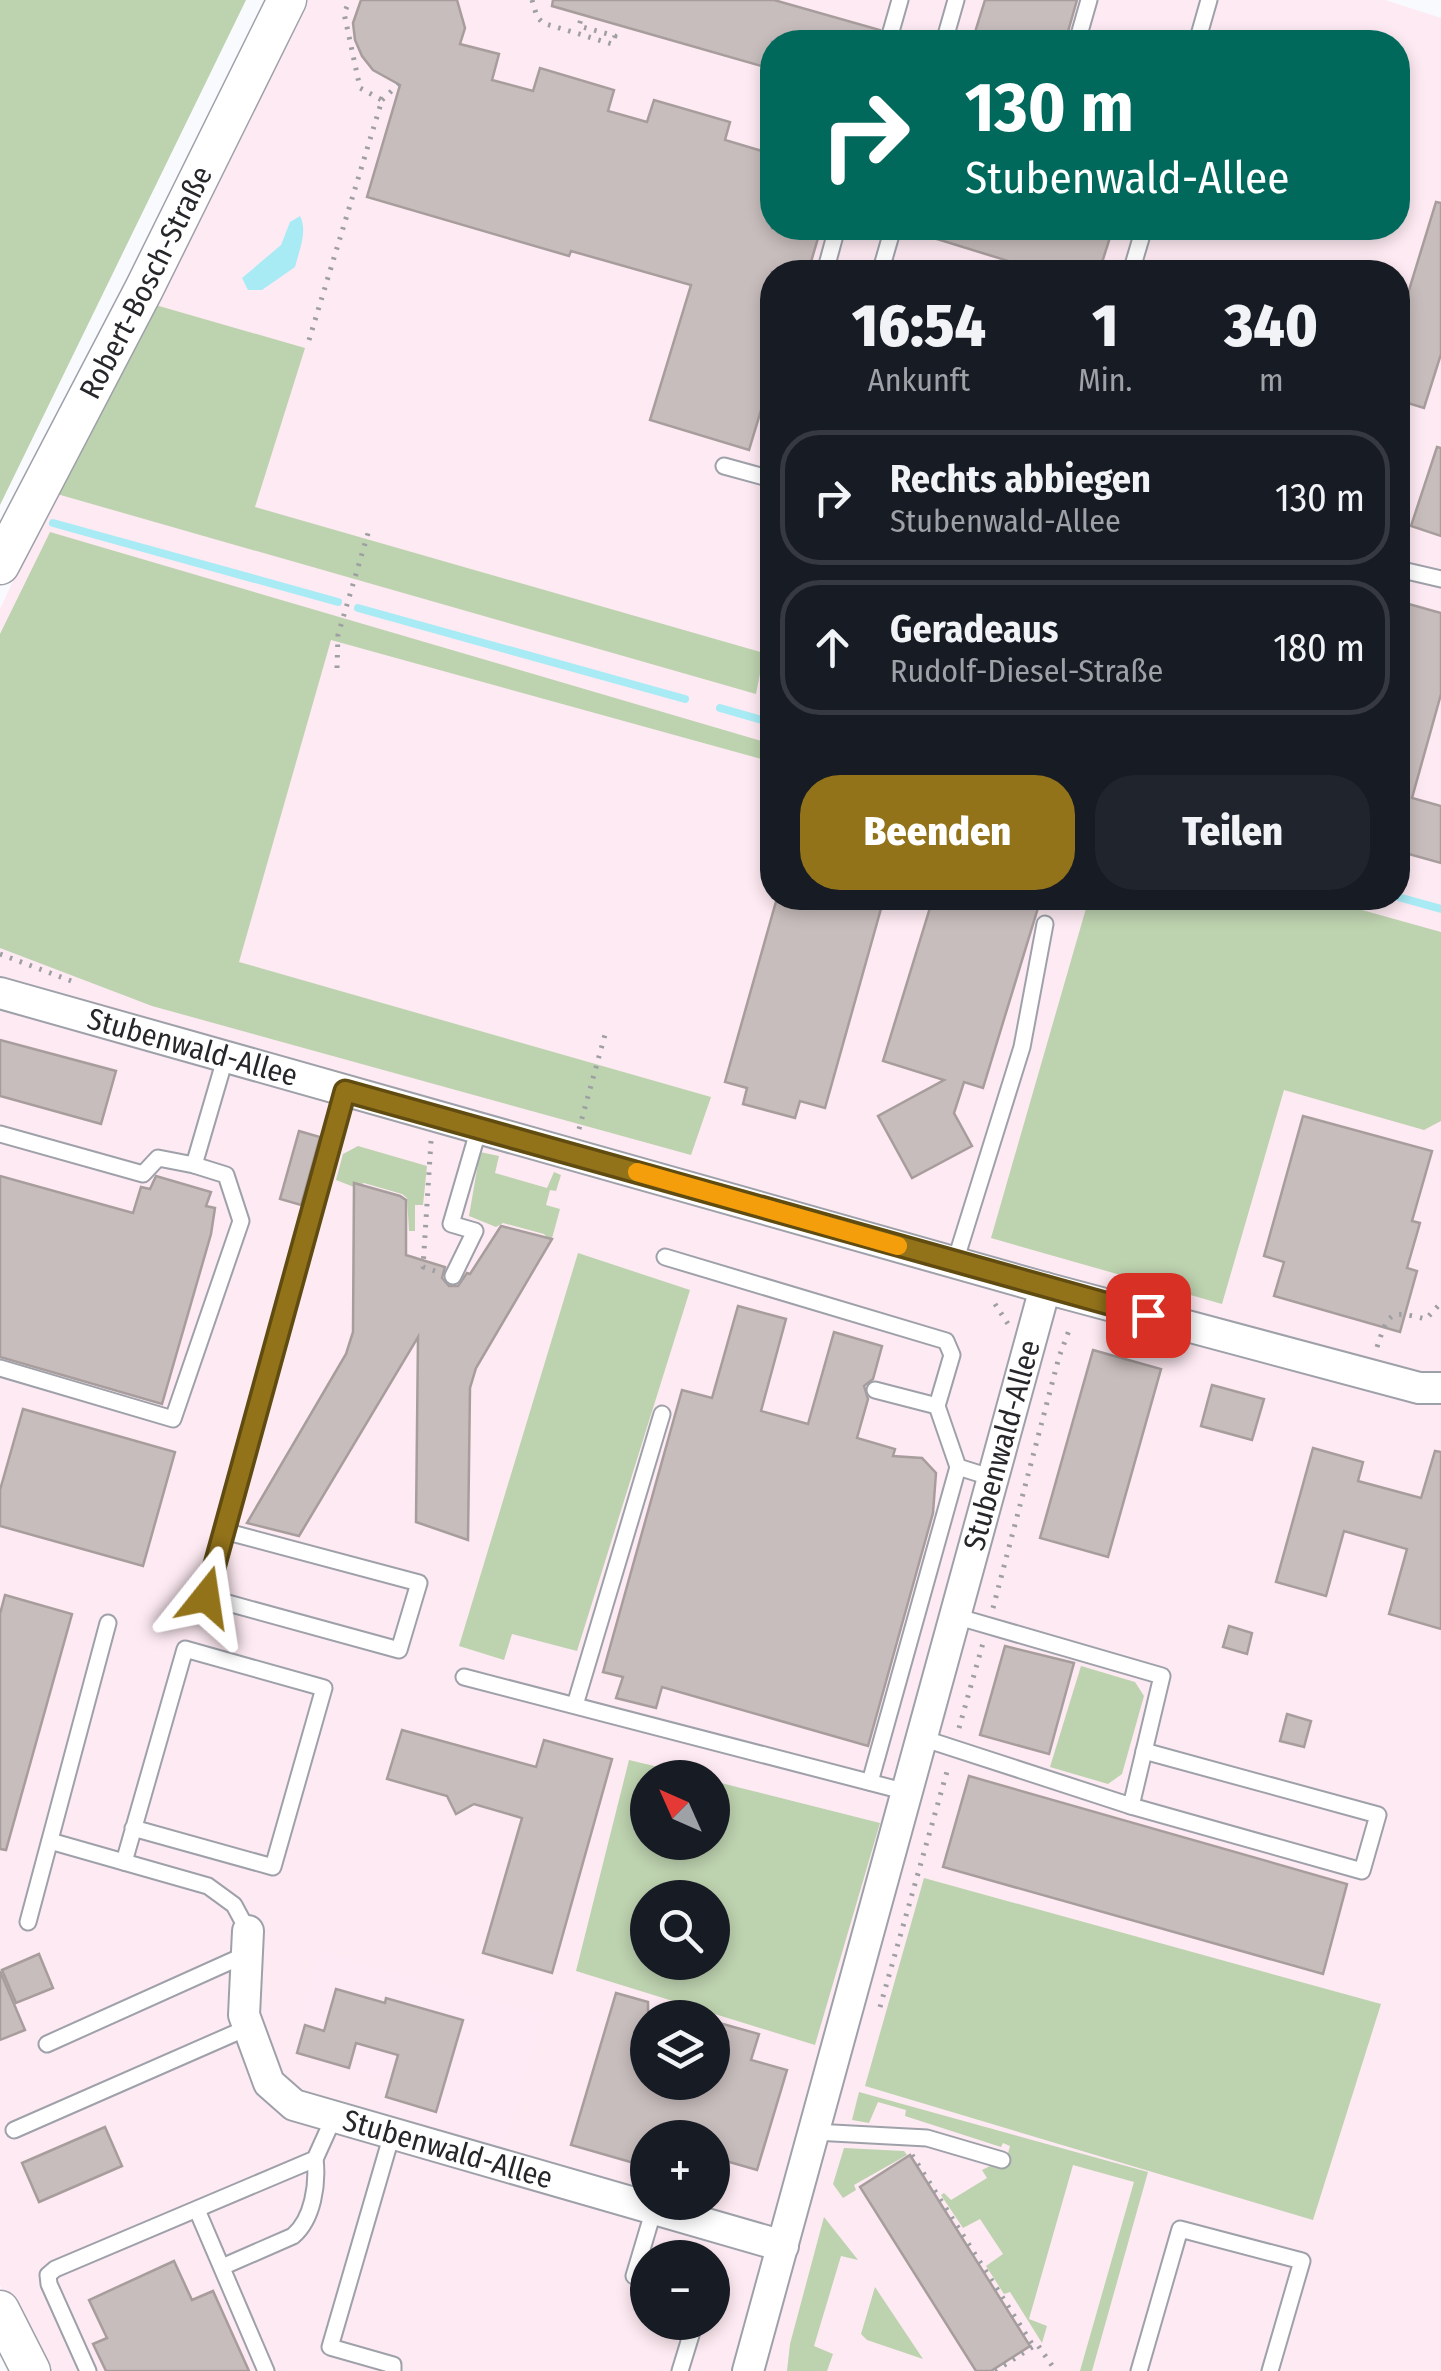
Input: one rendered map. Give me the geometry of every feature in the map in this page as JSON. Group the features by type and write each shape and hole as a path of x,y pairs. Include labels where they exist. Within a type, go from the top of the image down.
{"street":[{"name":"Robert-Bosch-Straße","path":"0,565 144,289 287,0"},
{"name":"Stubenwald-Allee","path":"0,993 345,1091 477,1137 572,1154 1045,1288 748,2371"},
{"path":"1045,1288 1418,1388 1441,1388"},
{"name":"Stubenwald-Allee","path":"248,1943 244,2014 269,2083 294,2106 630,2202"},
{"name":"Stubenwald-Allee","path":"692,2220 783,2246"},
{"path":"0,2310 31,2371"}],"lane":[{"path":"891,30 900,0"},
{"path":"947,30 956,0"},
{"path":"1080,30 1089,0"},
{"path":"1200,30 1209,0"},
{"path":"724,466 760,476"},
{"path":"1410,572 1441,579"},
{"path":"956,1262 1022,1046 1045,924"},
{"path":"194,1165 225,1059"},
{"path":"224,1530 419,1583 399,1650 206,1597 224,1530 345,1091"},
{"path":"0,1134 143,1174 158,1158 226,1175 240,1222 174,1419 0,1368"},
{"path":"453,1276 475,1232 451,1224 477,1137"},
{"path":"665,1256 946,1341 952,1355 937,1406 958,1466 870,1782"},
{"path":"875,1390 937,1406"},
{"path":"575,1706 662,1414"},
{"path":"958,1466 993,1478"},
{"path":"955,1616 1162,1676 1131,1806"},
{"path":"28,1922 108,1623"},
{"path":"124,1862 133,1828 184,1649 324,1688 273,1868 133,1828"},
{"path":"464,1676 907,1792"},
{"path":"922,1738 1131,1806 1362,1871 1378,1815 1144,1751"},
{"path":"47,2044 248,1943 234,1905 208,1886 50,1841"},
{"path":"14,2130 248,2027"},
{"path":"222,2267 301,2229 317,2175 314,2159 334,2117"},
{"path":"814,2132 927,2138 1002,2160"},
{"path":"392,2134 330,2347 393,2366 393,2371"},
{"path":"88,2371 48,2284 48,2275 314,2159"},
{"path":"196,2210 266,2371"},
{"path":"1139,2371 1180,2229 1302,2261 1270,2371"},
{"path":"680,2371 689,2340"}],"path":[{"path":"350,0 344,13 360,88 382,100"},
{"path":"532,0 542,23 612,44 614,36 579,26 582,15"},
{"path":"309,340 382,100 401,82"},
{"path":"337,668 338,635 369,530"},
{"path":"572,1154 606,1030"},
{"path":"453,1276 423,1268 432,1133 477,1137"},
{"path":"877,2018 1059,1357 1080,1297"},
{"path":"992,1301 1010,1329"},
{"path":"1367,1374 1392,1314 1426,1318 1440,1304"},
{"path":"900,2136 1034,2347"},
{"path":"995,2371 1037,2344 1053,2367"}],"shaded area":[{"path":"283,0 1385,0 1441,18 1441,2371 44,2371 0,2285 0,609"},
{"path":"320,1951 542,2014 504,2147 374,2110 383,2078 291,2053"}],"green space":[{"path":"0,0 246,0 0,505"},
{"path":"152,304 305,348 255,507 760,652 756,694 57,494"},
{"path":"50,532 760,740 760,759 331,640 239,962 711,1097 691,1155 152,1006 0,948 0,634"},
{"path":"1086,910 1362,910 1441,932 1441,1121 1424,1130 1284,1090 1222,1304 991,1238"},
{"path":"358,1146 427,1166 423,1205 415,1205 415,1231 409,1231 407,1198 402,1194 364,1183 354,1187 336,1180 343,1154"},
{"path":"480,1152 499,1156 495,1173 547,1188 554,1172 561,1175 556,1191 550,1190 546,1205 560,1209 551,1242 544,1234 503,1223 496,1227 469,1216"},
{"path":"578,1253 690,1290 577,1651 512,1634 504,1660 459,1646"},
{"path":"1081,1666 1135,1682 1144,1696 1122,1774 1108,1784 1050,1767"},
{"path":"629,1760 630,1860 730,1860 730,1785 880,1823 815,2045 730,2019 730,2000 670,2000 576,1971"},
{"path":"924,1878 1381,2004 1313,2220 865,2086"},
{"path":"859,2092 1148,2172 1092,2371 1080,2371 1134,2182 1073,2165 1029,2319 1047,2326 1042,2343 1010,2292 1004,2294 986,2266 1003,2254 980,2219 963,2228 941,2195 944,2193 951,2200 987,2178 982,2170 990,2166 1004,2168 1010,2146 1003,2143 1001,2147 905,2116 906,2110 878,2102 869,2123 852,2120"},
{"path":"844,2148 904,2151 907,2155 854,2185 856,2190 843,2198 833,2184"},
{"path":"824,2217 858,2260 841,2256 814,2346 833,2354 827,2371 787,2371 790,2344"},
{"path":"875,2287 923,2359 867,2340 861,2334"}],"water":[{"path":"300,216 303,235 295,267 262,290 248,290 242,278 281,245 290,222"}],"building":[{"path":"361,0 457,0 465,28 460,44 499,54 492,80 533,91 540,68 614,90 608,111 647,122 654,100 730,122 725,140 760,150 760,240 817,240 812,260 760,260 760,414 749,450 650,420 691,285 571,251 569,256 367,197 400,85 373,70 362,56 353,23"},
{"path":"553,0 774,0 880,30 760,30 760,66 552,6"},
{"path":"985,0 1077,0 1068,30 976,30"},
{"path":"1436,202 1441,203 1441,354 1424,408 1410,404 1410,287"},
{"path":"940,240 1109,240 1103,260 1005,260"},
{"path":"1437,447 1441,448 1441,536 1411,526"},
{"path":"1410,604 1441,613 1441,694 1412,798 1441,806 1441,863 1410,854"},
{"path":"774,910 881,910 825,1108 800,1101 795,1118 743,1104 747,1088 725,1082"},
{"path":"929,910 1037,910 983,1088 964,1082 954,1113 972,1146 912,1178 878,1116 944,1080 883,1061"},
{"path":"0,1040 116,1071 101,1124 0,1096"},
{"path":"1303,1116 1432,1151 1412,1221 1420,1223 1407,1268 1417,1271 1400,1332 1274,1296 1284,1262 1264,1256"},
{"path":"299,1131 320,1137 301,1205 280,1199"},
{"path":"0,1176 133,1213 141,1187 150,1189 156,1176 211,1192 206,1206 215,1208 211,1234 162,1404 0,1357"},
{"path":"354,1183 406,1200 406,1255 445,1267 442,1278 449,1286 458,1286 470,1274 501,1226 552,1239 476,1368 470,1388 468,1540 416,1522 418,1337 299,1536 247,1523 346,1354 353,1332"},
{"path":"738,1306 786,1319 761,1411 808,1424 834,1332 882,1346 873,1379 864,1386 868,1399 857,1438 895,1449 893,1456 922,1458 936,1473 933,1513 868,1746 662,1687 656,1708 616,1698 623,1677 603,1672 682,1390 712,1398"},
{"path":"1093,1350 1161,1369 1108,1557 1040,1538"},
{"path":"1212,1385 1264,1399 1252,1440 1201,1426"},
{"path":"23,1409 175,1452 143,1566 0,1526 0,1490"},
{"path":"1313,1448 1363,1462 1358,1481 1421,1498 1435,1451 1441,1452 1441,1629 1389,1614 1407,1549 1344,1531 1326,1596 1276,1582"},
{"path":"5,1595 72,1614 6,1850 0,1849 0,1614"},
{"path":"1229,1626 1252,1633 1247,1654 1223,1647"},
{"path":"1005,1646 1074,1663 1049,1754 980,1735"},
{"path":"1287,1714 1311,1721 1304,1747 1280,1741"},
{"path":"402,1730 536,1767 544,1740 612,1759 552,1973 483,1953 522,1818 474,1804 456,1814 447,1796 387,1779"},
{"path":"969,1776 1347,1884 1323,1974 943,1867"},
{"path":"39,1954 53,1988 16,2003 2,1970"},
{"path":"0,1971 25,2030 0,2040"},
{"path":"336,1989 385,2003 386,1998 463,2020 436,2112 386,2097 398,2055 356,2043 349,2068 297,2053 305,2025 324,2031"},
{"path":"616,1993 641,2000 630,2000 630,2100 730,2100 730,2026 759,2034 751,2060 787,2070 757,2170 730,2162 730,2120 630,2120 630,2162 571,2145"},
{"path":"105,2127 122,2166 39,2202 22,2163"},
{"path":"910,2155 1030,2346 991,2371 976,2371 860,2187"},
{"path":"174,2261 192,2300 213,2291 249,2371 106,2371 93,2344 107,2338 89,2300"}],"waterway":[{"path":"53,523 338,602"},
{"path":"358,608 685,699"},
{"path":"720,708 760,720"},
{"path":"1410,900 1441,909"}],"slow traffic":[{"path":"637,1172 898,1246"}],"route":[{"path":"206,1597 345,1091 1148,1315"}]}
